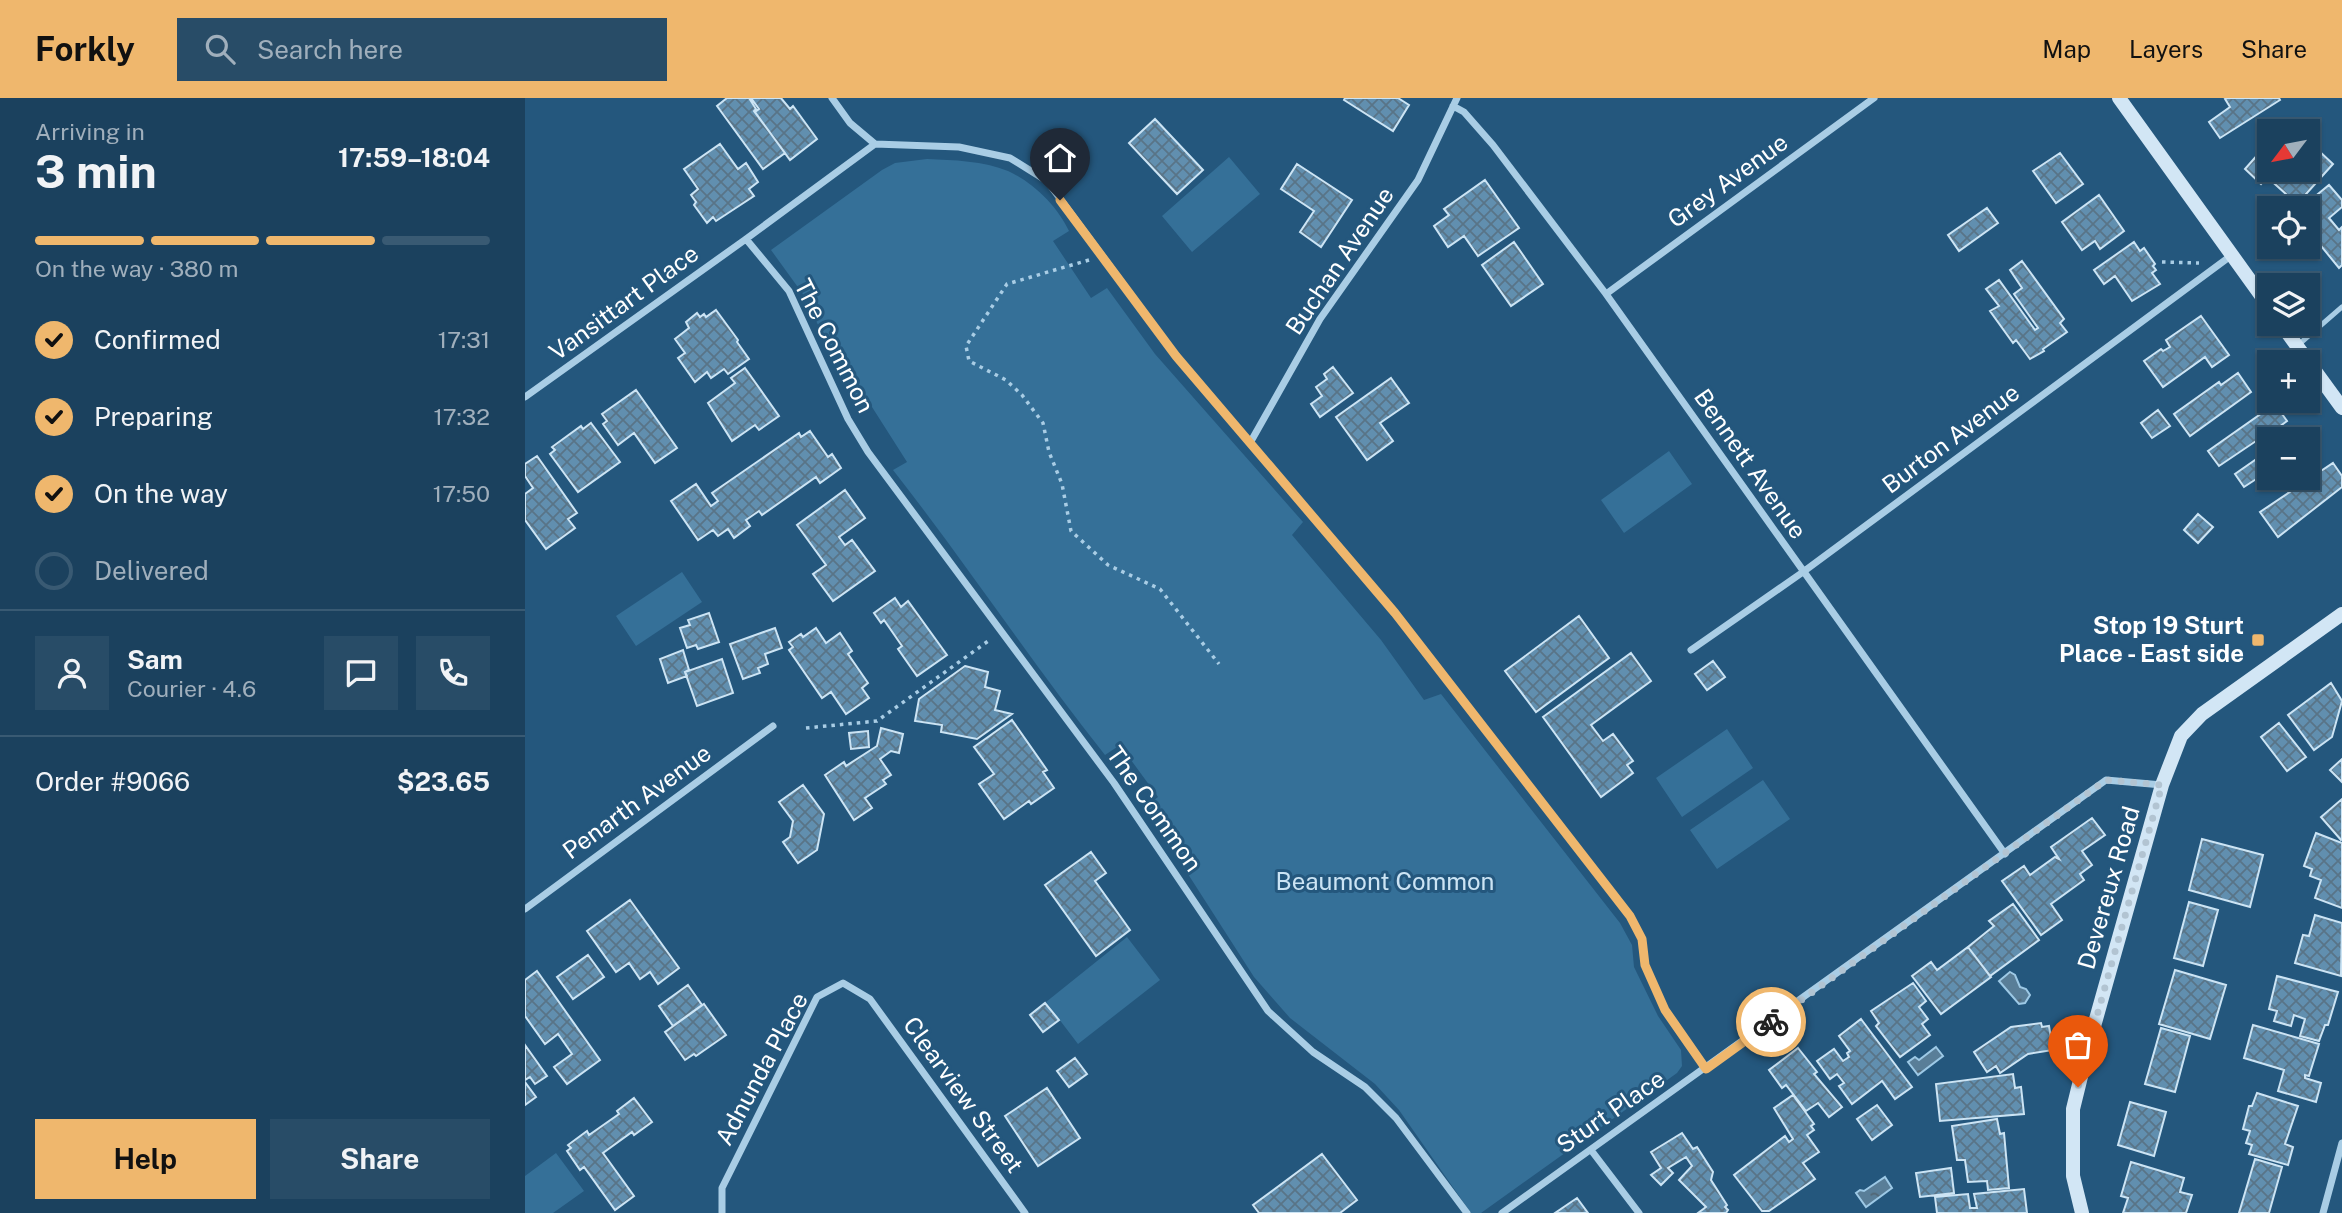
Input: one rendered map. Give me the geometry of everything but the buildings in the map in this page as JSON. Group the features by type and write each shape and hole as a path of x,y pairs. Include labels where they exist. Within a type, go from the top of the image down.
{"street":[{"path":"832,98 850,123 875,144 959,147 1010,158 1047,181 1176,356 1395,613 1630,916 1642,939 1645,965 1665,1010 1706,1069"},
{"name":"Buchan Avenue","path":"1250,443 1320,319 1419,180 1457,98"},
{"name":"Grey Avenue","path":"1606,295 1874,98"},
{"path":"2119,98 2257,290"},
{"name":"Bennett Avenue","path":"1453,106 1464,112 1493,145 1606,295 2005,854"},
{"path":"746,239 875,144"},
{"name":"Vansittart Place","path":"525,397 746,239"},
{"name":"The Common","path":"746,239 789,291 848,419 868,452 1114,783 1268,1011 1313,1052 1365,1087 1397,1118 1467,1213"},
{"name":"Burton Avenue","path":"1691,650 1803,572 2232,255"},
{"path":"2290,336 2342,408"},
{"name":"Devereux Road","path":"2081,1213 2073,1175 2073,1110 2162,785 2181,736 2202,714 2342,614"},
{"name":"Penarth Avenue","path":"525,909 773,726"},
{"name":"Sturt Place","path":"1502,1213 2106,780 2162,785"},
{"name":"Adnunda Place","path":"722,1213 722,1188 817,997 843,983 870,999"},
{"name":"Clearview Street","path":"870,999 1025,1213"},
{"path":"2323,1213 2342,1143"},
{"path":"1591,1150 1639,1213"}],"lane":[{"path":"2298,346 2342,307"}],"path":[{"path":"1101,257 1007,284 966,346 969,361 1006,380 1022,395 1043,424 1049,452 1062,484 1071,531 1108,565 1160,589 1219,664"},
{"path":"2162,262 2188,261 2214,268"},
{"path":"806,728 877,721 1002,631"}],"green space":[{"path":"1229,157 1260,194 1192,252 1162,216"},
{"name":"Beaumont Common","path":"927,159 979,163 1008,171 1035,188 1051,204 1069,231 1053,241 1091,298 1107,288 1155,354 1303,522 1292,535 1381,640 1424,700 1441,694 1620,923 1632,945 1634,967 1658,1016 1681,1050 1682,1066 1677,1073 1481,1213 1471,1213 1399,1110 1375,1084 1290,1018 1254,977 1145,807 1158,797 1120,745 1105,755 893,470 907,462 872,407 858,411 805,297 771,250 882,170 895,163"},
{"path":"1669,451 1692,484 1624,533 1601,500"},
{"path":"682,572 702,602 636,646 616,616"},
{"path":"1727,729 1753,768 1682,817 1656,778"},
{"path":"1763,780 1790,819 1717,869 1690,830"},
{"path":"1127,937 1160,980 1078,1044 1046,1002"},
{"path":"556,1153 584,1191 553,1213 525,1213 525,1176"}],"water":[{"path":"2010,972 2015,975 2020,987 2026,989 2030,995 2025,1003 2019,1004 1999,981"},
{"path":"1936,1047 1943,1056 1918,1075 1908,1062 1915,1057 1919,1060"},
{"path":"1885,1177 1892,1188 1866,1207 1856,1193 1864,1191"}],"way so far":[{"path":"1771,1022 2106,780 2162,785 2078,1087"}],"place":[{"name":"Stop 19 Sturt Place - East side","path":"2258,640"}],"route":[{"path":"1060,200 1176,356 1395,613 1630,916 1642,939 1645,965 1665,1010 1706,1069 1771,1022"}]}
